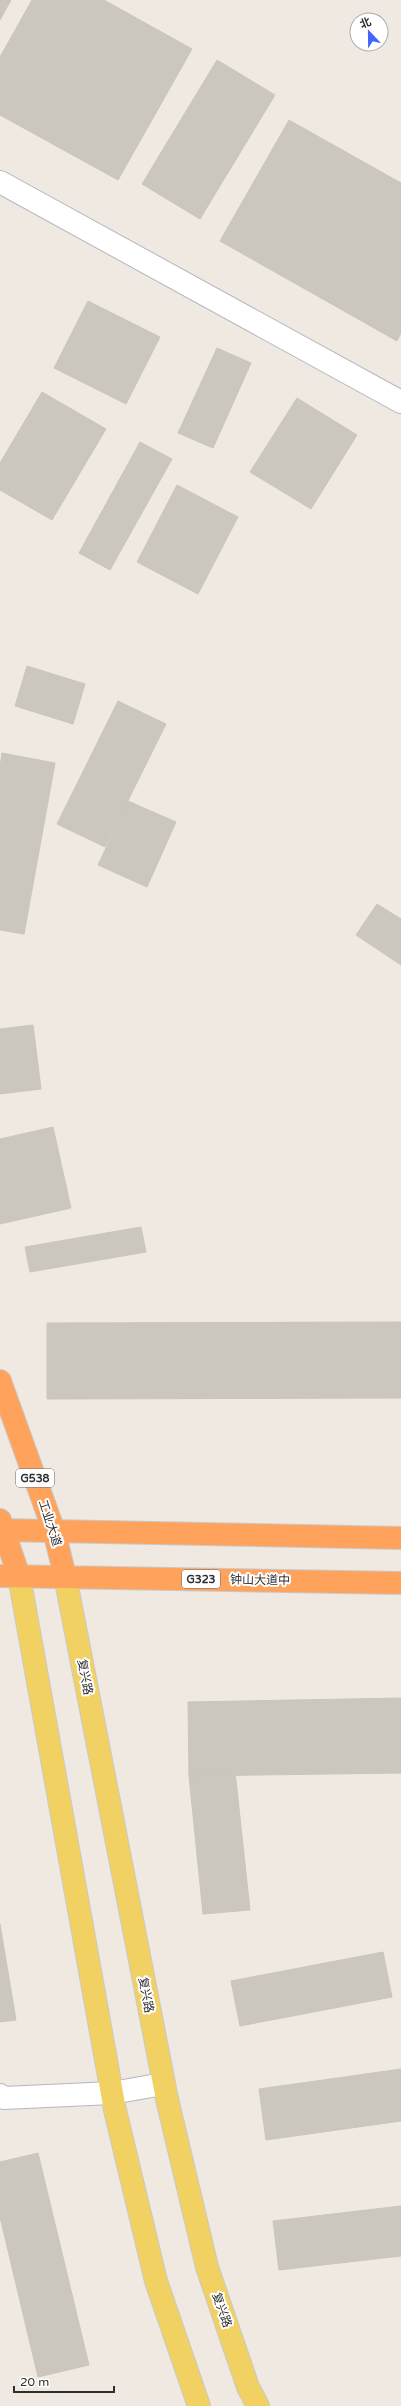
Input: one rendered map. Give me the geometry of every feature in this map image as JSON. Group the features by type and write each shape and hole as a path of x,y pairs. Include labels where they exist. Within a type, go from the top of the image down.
{"highway":[{"name":"工业大道","path":"0,1381 54,1531 65,1576"},
{"path":"9,1576 1,1527 54,1531 401,1538"},
{"name":"钟山大道中","path":"9,1576 401,1583"}],"main road":[{"path":"9,1576 112,2093 156,2282 199,2406"},
{"name":"复兴路","path":"65,1576 163,2084 207,2267 248,2387 258,2406"}],"street":[{"path":"0,182 401,402"},
{"path":"0,2095 4,2098 112,2093 163,2084"}],"building":[{"path":"0,0 11,0 0,20"},
{"path":"32,0 104,0 192,49 118,180 0,115 0,57"},
{"path":"217,60 275,95 200,219 142,184"},
{"path":"289,120 401,183 401,333 397,341 220,241"},
{"path":"88,301 160,337 126,404 54,368"},
{"path":"217,348 251,363 213,448 178,433"},
{"path":"42,392 106,429 52,520 0,490 0,463"},
{"path":"297,398 357,435 311,509 250,472"},
{"path":"140,442 172,459 110,570 79,553"},
{"path":"177,485 238,517 198,594 137,562"},
{"path":"27,666 85,684 73,724 15,706"},
{"path":"118,701 166,724 105,847 57,824"},
{"path":"2,753 55,763 24,934 0,930 0,767"},
{"path":"128,801 176,822 147,887 98,865"},
{"path":"377,904 401,919 401,965 356,935"},
{"path":"33,1025 41,1089 0,1094 0,1029"},
{"path":"53,1127 71,1208 0,1224 0,1139"},
{"path":"141,1227 146,1252 30,1272 25,1247"},
{"path":"401,1322 401,1398 47,1399 47,1323"},
{"path":"401,1698 401,1773 189,1776 188,1702"},
{"path":"235,1771 250,1910 203,1914 189,1776"},
{"path":"0,1924 16,2020 0,2022"},
{"path":"383,1952 392,1997 240,2026 231,1981"},
{"path":"401,2069 401,2121 266,2140 259,2089"},
{"path":"38,2153 89,2365 38,2377 0,2217 0,2162"},
{"path":"401,2206 401,2256 279,2270 273,2221"}]}
